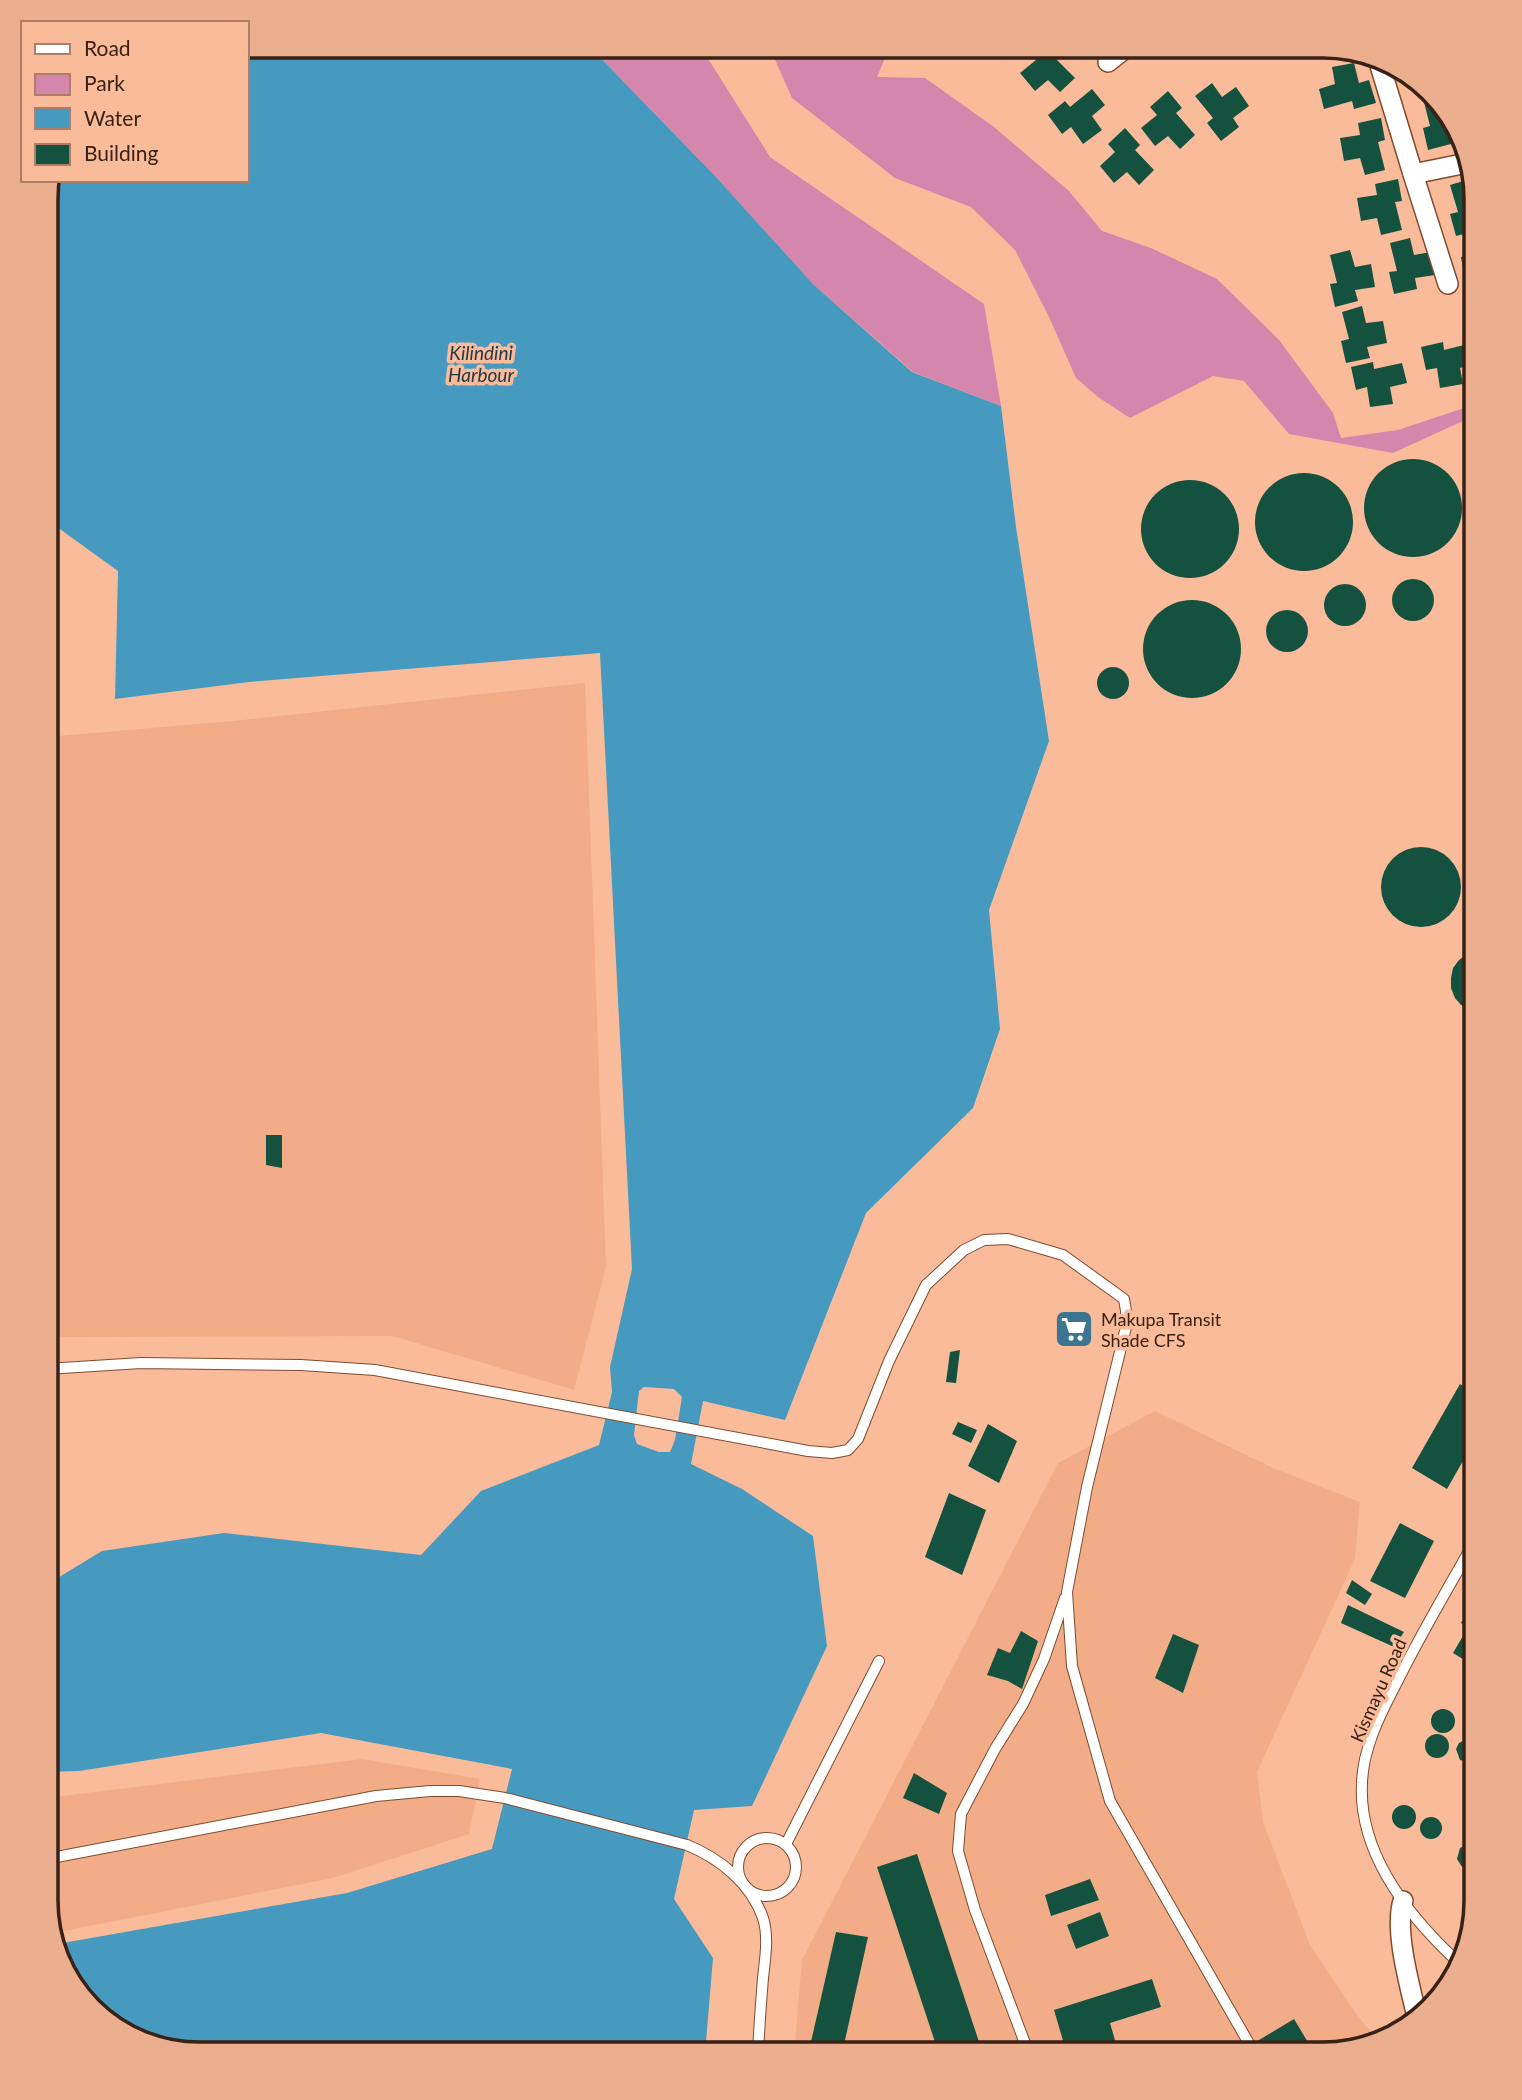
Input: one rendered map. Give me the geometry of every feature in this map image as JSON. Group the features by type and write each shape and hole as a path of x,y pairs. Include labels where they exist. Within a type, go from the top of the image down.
{"street":[{"path":"1108,62 1113,58"},
{"path":"1381,70 1448,284"},
{"path":"1413,174 1460,165"},
{"path":"1403,1901 1400,1912 1405,1967 1415,2008"}],"lane":[{"path":"58,1367 141,1363 301,1365 375,1370 808,1451 832,1453 848,1450 858,1439 888,1361 926,1285 964,1250 984,1240 1009,1239 1063,1255 1124,1299 1126,1327 1087,1487 1067,1592 1045,1659 961,1814 958,1851 975,1910 1024,2042"},
{"name":"Kismayu Road","path":"1453,1957 1418,1919 1390,1883 1376,1855 1364,1813 1362,1784 1365,1758 1381,1713 1413,1649 1464,1560"},
{"path":"1067,1592 1072,1666 1110,1801 1248,2042"},
{"path":"786,1844 879,1661"},
{"path":"58,1857 376,1796 459,1791 505,1798 687,1845 705,1852 745,1886 758,1895 766,1896 786,1889 797,1868 796,1859 786,1844 770,1837 761,1838 745,1847 738,1863 738,1871 745,1886 755,1901 763,1919 766,1943 759,2042"}],"shaded area":[{"path":"585,683 606,1267 574,1390 393,1336 58,1337 58,736 233,721"},
{"path":"1155,1411 1273,1468 1360,1502 1355,1559 1257,1772 1263,1822 1310,1945 1372,2034 1342,2041 1324,2042 795,2042 802,1960 1058,1463"},
{"path":"362,1759 480,1779 469,1834 333,1878 62,1932 58,1902 58,1797"}],"green space":[{"path":"601,58 708,58 770,157 984,304 1001,406 913,372 814,285 716,177"},
{"path":"774,58 885,58 877,77 925,78 994,127 1069,191 1102,231 1151,248 1217,279 1279,340 1333,413 1341,438 1398,430 1464,408 1464,420 1393,453 1289,434 1244,381 1213,376 1130,418 1098,397 1076,378 1015,250 971,207 895,178 792,98"}],"water":[{"name":"Kilindini Harbour","path":"248,58 601,58 716,177 814,285 912,372 1001,406 1016,527 1049,741 989,910 1000,1029 973,1108 866,1213 785,1420 703,1401 691,1464 742,1489 813,1536 827,1646 752,1806 694,1810 674,1899 713,1958 706,2042 180,2041 145,2032 113,2013 87,1987 68,1955 64,1943 347,1893 492,1849 512,1769 321,1733 79,1771 58,1772 58,1578 102,1551 224,1533 421,1555 481,1491 599,1445 612,1392 610,1367 632,1269 600,653 249,682 115,699 118,571 58,528 59,182 248,182","holes":["644,1387 674,1389 682,1397 675,1440 670,1452 659,1452 637,1444 634,1435 639,1391"]}],"building":[{"path":"1034,58 1055,58 1075,78 1060,92 1048,80 1035,91 1020,73 1036,60"},
{"path":"1354,63 1359,83 1369,80 1376,103 1354,109 1352,101 1324,109 1319,89 1335,84 1332,67"},
{"path":"1212,83 1222,97 1236,87 1249,106 1233,118 1239,127 1221,141 1207,123 1213,118 1195,96"},
{"path":"1092,89 1105,105 1092,116 1102,130 1083,144 1071,127 1062,134 1048,115 1065,101 1070,107"},
{"path":"1168,91 1182,108 1176,113 1195,135 1180,149 1168,136 1155,146 1141,128 1157,115 1150,107"},
{"path":"1423,99 1445,128 1451,144 1428,150 1423,128 1430,126"},
{"path":"1381,118 1385,140 1378,142 1385,170 1365,175 1360,158 1344,161 1340,138 1360,135 1358,123"},
{"path":"1125,128 1140,145 1135,150 1154,170 1139,185 1127,172 1114,183 1100,166 1115,152 1108,144"},
{"path":"1398,179 1402,201 1395,202 1402,230 1381,235 1377,218 1361,221 1357,198 1377,195 1375,184"},
{"path":"1463,181 1464,234 1456,236 1450,214 1458,212 1450,185"},
{"path":"1410,238 1414,255 1431,252 1435,275 1415,278 1417,289 1394,294 1389,272 1397,271 1390,243"},
{"path":"1350,250 1355,267 1371,264 1375,287 1355,290 1358,301 1335,307 1330,284 1337,283 1330,255"},
{"path":"1362,306 1366,323 1383,321 1387,343 1367,347 1370,358 1346,363 1341,341 1349,339 1342,312"},
{"path":"1443,342 1444,350 1464,345 1464,367 1460,368 1463,384 1440,388 1437,368 1426,370 1421,347"},
{"path":"1373,362 1374,369 1402,363 1407,383 1390,387 1393,404 1370,407 1367,387 1356,390 1351,367"},
{"path":"1413,459 1432,463 1448,473 1458,489 1462,508 1458,527 1448,543 1432,553 1413,557 1394,553 1378,543 1368,527 1364,508 1368,489 1378,473 1394,463"},
{"path":"1304,473 1323,477 1339,487 1349,503 1353,522 1349,541 1339,557 1323,567 1304,571 1285,567 1269,557 1259,541 1255,522 1259,503 1269,487 1285,477"},
{"path":"1190,480 1209,484 1225,494 1235,510 1239,529 1235,548 1225,564 1209,574 1190,578 1171,574 1155,564 1145,548 1141,529 1145,510 1155,494 1171,484"},
{"path":"1413,579 1428,585 1434,600 1428,615 1413,621 1398,615 1392,600 1398,585"},
{"path":"1345,584 1360,590 1366,605 1360,620 1345,626 1330,620 1324,605 1330,590"},
{"path":"1192,600 1211,604 1227,614 1237,630 1241,649 1237,668 1227,684 1211,694 1192,698 1173,694 1157,684 1147,668 1143,649 1147,630 1157,614 1173,604"},
{"path":"1287,610 1302,616 1308,631 1302,646 1287,652 1272,646 1266,631 1272,616"},
{"path":"1113,667 1124,672 1129,683 1124,694 1113,699 1102,694 1097,683 1102,672"},
{"path":"1421,847 1436,850 1449,859 1458,872 1461,887 1458,902 1449,915 1436,924 1421,927 1406,924 1393,915 1384,902 1381,887 1384,872 1393,859 1406,850"},
{"path":"1464,956 1464,1006 1455,998 1451,988 1453,968"},
{"path":"266,1135 282,1135 282,1168 266,1165"},
{"path":"960,1350 956,1383 946,1382 950,1352"},
{"path":"1460,1384 1464,1386 1464,1459 1447,1489 1412,1468"},
{"path":"958,1422 977,1430 971,1443 952,1434"},
{"path":"988,1424 1017,1441 999,1483 968,1466"},
{"path":"949,1493 986,1510 962,1575 925,1557"},
{"path":"1400,1523 1434,1541 1405,1598 1370,1581"},
{"path":"1352,1580 1372,1594 1365,1605 1346,1593"},
{"path":"1348,1605 1404,1632 1394,1647 1341,1623"},
{"path":"1021,1631 1038,1641 1022,1689 1008,1681 987,1675 998,1648 1010,1653"},
{"path":"1173,1634 1199,1645 1183,1693 1155,1678"},
{"path":"1464,1634 1464,1660 1453,1653"},
{"path":"1443,1709 1454,1716 1455,1721 1448,1732 1443,1733 1432,1726 1431,1721 1438,1710"},
{"path":"1437,1734 1448,1741 1449,1746 1442,1757 1437,1758 1426,1751 1425,1746 1432,1735"},
{"path":"1464,1740 1464,1761 1460,1760 1456,1749"},
{"path":"914,1773 947,1793 939,1814 903,1798"},
{"path":"1404,1805 1415,1812 1416,1817 1409,1828 1404,1829 1393,1822 1392,1817 1399,1806"},
{"path":"1431,1817 1439,1820 1442,1828 1439,1836 1431,1839 1423,1836 1420,1828 1423,1820"},
{"path":"1464,1846 1464,1868 1457,1859 1460,1848"},
{"path":"917,1854 979,2042 935,2042 877,1867"},
{"path":"1090,1879 1099,1900 1051,1916 1045,1895"},
{"path":"1100,1912 1109,1936 1076,1949 1067,1925"},
{"path":"836,1932 868,1937 845,2042 811,2042"},
{"path":"1152,1979 1161,2007 1110,2023 1116,2042 1063,2042 1054,2010"},
{"path":"1294,2019 1308,2042 1256,2042"}],"place":[{"name":"Makupa Transit Shade CFS","path":"1074,1329"}]}
